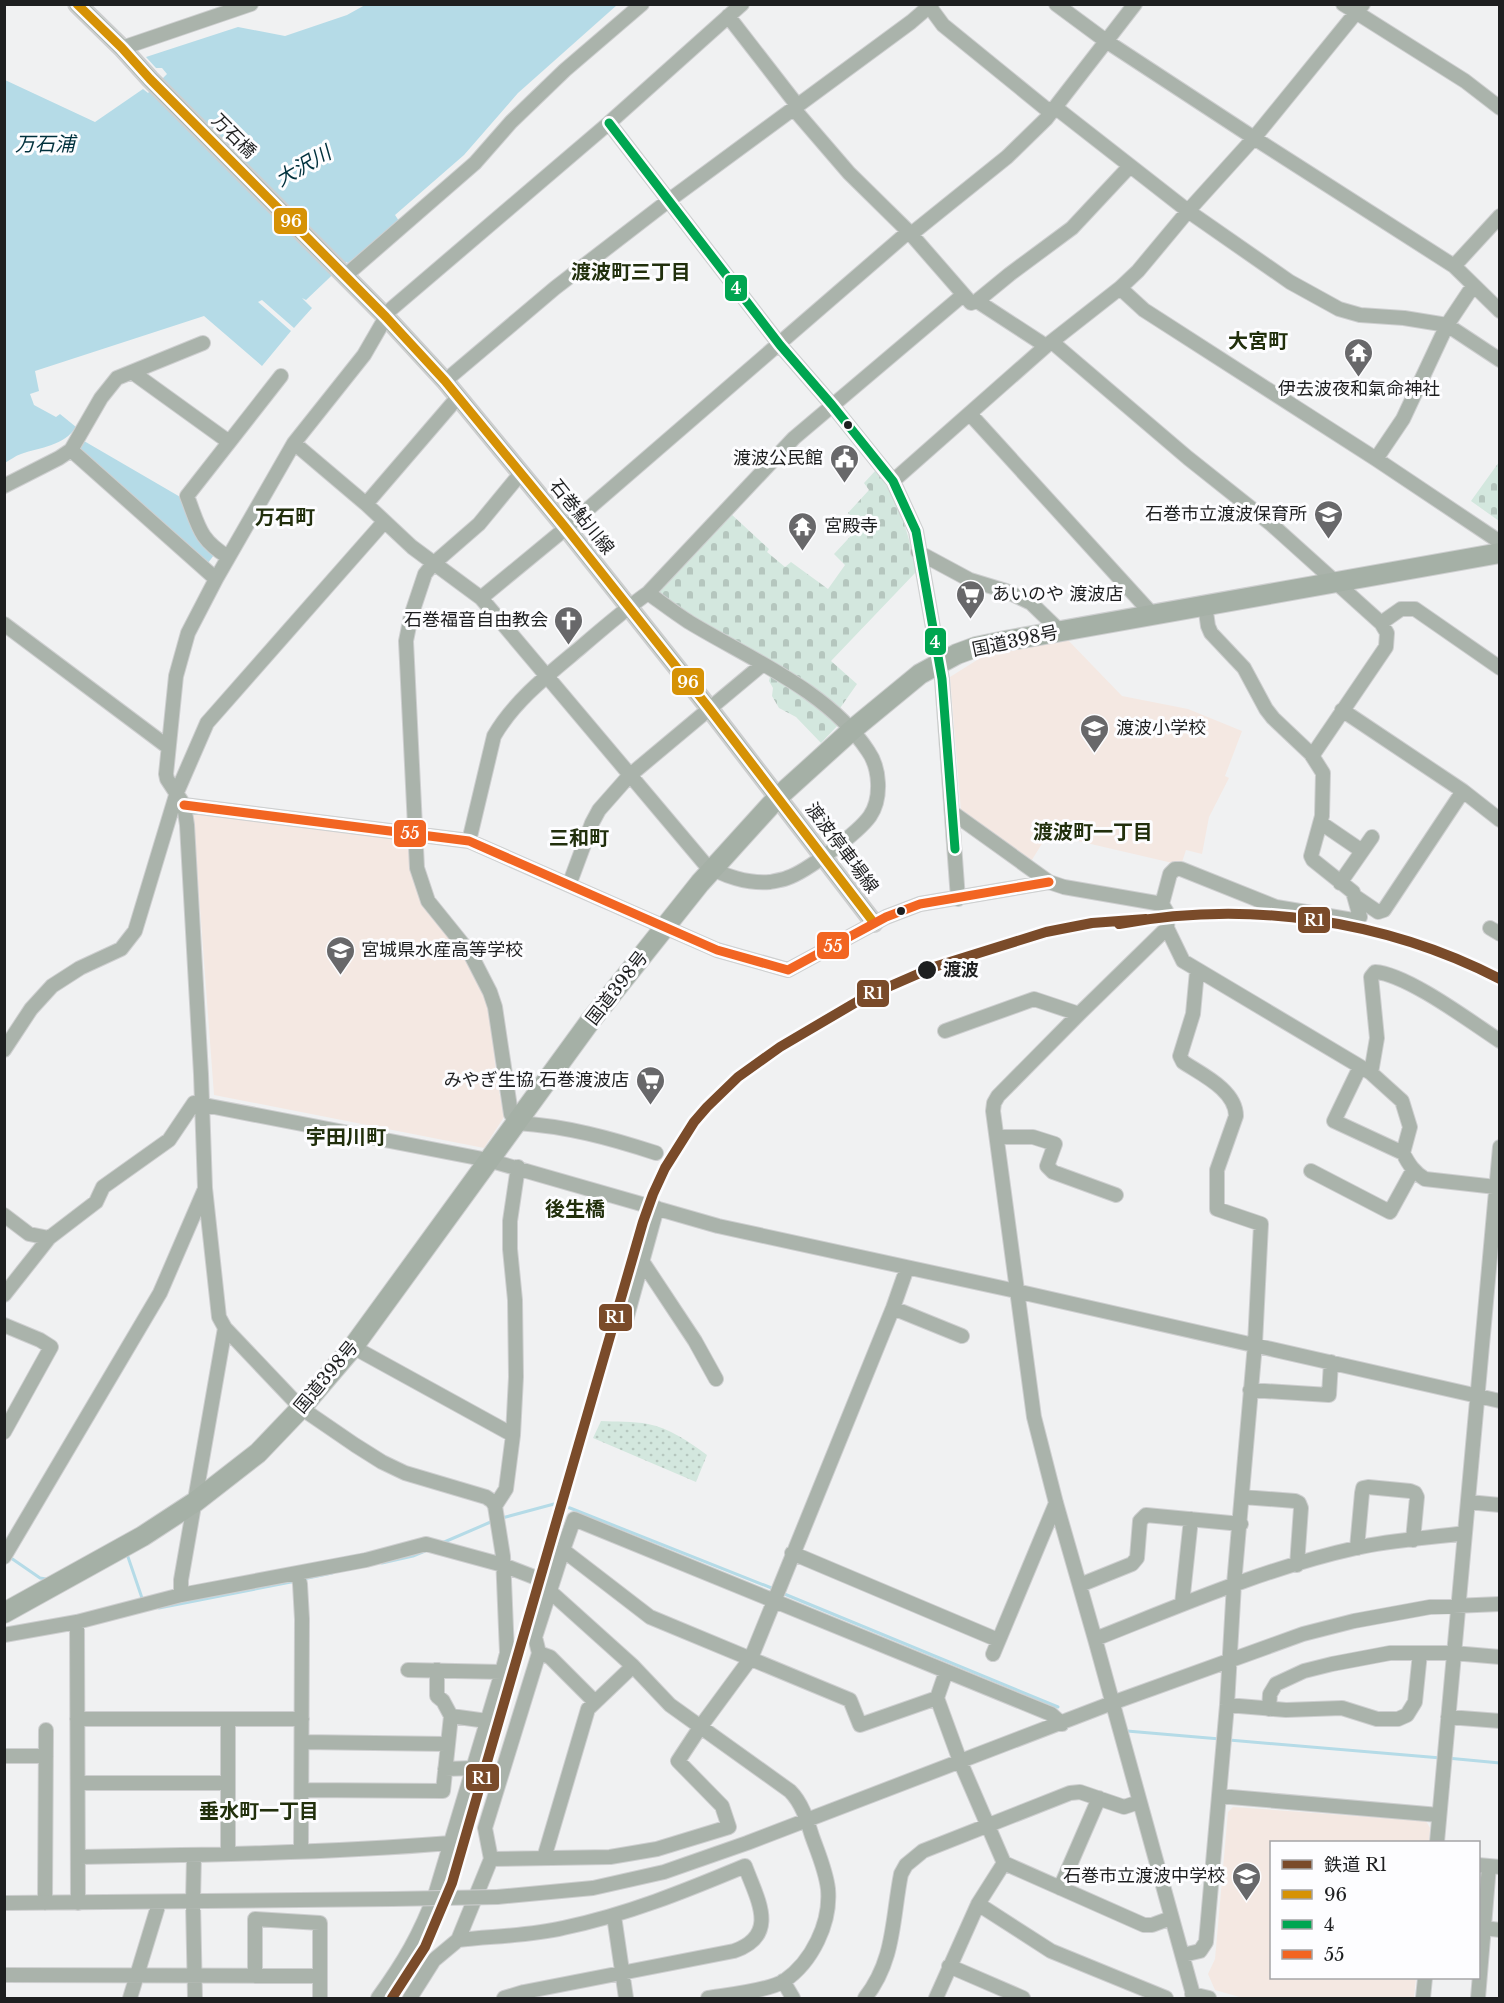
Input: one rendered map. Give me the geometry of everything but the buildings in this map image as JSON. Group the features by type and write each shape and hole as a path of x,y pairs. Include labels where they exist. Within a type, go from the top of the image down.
{"highway":[{"name":"国道398号","path":"4,1613 124,1547 195,1502 258,1453 301,1408 353,1347 591,1020 712,869 778,797 901,688 938,663 976,647 1500,553"}],"main road":[{"path":"77,4 122,48"},
{"name":"万石橋","path":"122,48 343,274"},
{"name":"石巻鮎川線","path":"343,274 445,381 566,528 778,797"},
{"name":"渡波停車場線","path":"778,797 874,923"}],"street":[{"path":"122,48 250,4"},
{"path":"343,274 475,163 511,122 565,70 642,4"},
{"path":"378,1998 397,1972 423,1927 436,1892 507,1653 502,1565 496,1515 492,1501 486,1497 405,1473 382,1462 301,1408 225,1328 219,1317 205,1188 187,825 180,798 166,774 176,676 183,647 216,579 294,443 364,355 390,310 609,123 742,4"},
{"path":"1056,4 1106,41 1454,266 1500,311"},
{"path":"481,598 780,345 907,233 915,231 1007,157 1046,119 1134,4"},
{"path":"1343,4 1360,8 1500,108"},
{"path":"445,381 555,288 931,5 943,25 1045,108 1060,111 1188,211 1290,282 1340,309 1360,315 1404,318 1447,326 1500,360"},
{"path":"893,481 1049,344 1120,288 1254,138 1360,8"},
{"path":"728,16 795,107 849,173 910,232 971,303 977,301 1072,228 1130,166"},
{"path":"609,123 780,345 893,481 916,531 942,679 958,899"},
{"path":"1454,266 1500,216"},
{"path":"1376,459 1403,419 1447,326 1473,286"},
{"path":"1120,288 1144,310 1376,459 1500,542"},
{"path":"469,841 494,736 502,721 547,675 648,593 794,438 963,295"},
{"path":"977,301 1049,344 1271,524 1382,623 1387,633 1386,647 1312,756"},
{"path":"4,486 71,450 109,387 117,378 203,343"},
{"path":"132,372 229,442"},
{"path":"228,557 212,547 203,536 187,496 280,376"},
{"path":"366,504 458,397"},
{"path":"970,414 1153,615"},
{"path":"294,443 433,564 481,598 705,864 712,869 746,880 768,882 788,878 823,856 857,830 871,815 876,803 878,786 875,764 852,730 819,701 763,664 688,622 648,593"},
{"path":"71,450 216,579"},
{"path":"521,473 479,524 433,564 425,574 411,616 406,641 417,868 428,901 470,953 490,992 495,1007 511,1114 518,1123 582,1131 656,1153"},
{"path":"4,1050 31,1009 52,986 80,968 121,949 135,932 180,798 212,716 384,522"},
{"path":"918,552 970,580 1006,591 1031,603 1060,631"},
{"path":"1205,605 1211,633 1244,668 1273,718 1312,756 1323,773 1321,823 1311,856 1312,860 1353,892 1360,917 1358,919 1276,907 1181,868 1174,869 1170,874 1162,904 1168,916 1167,928 1183,961 1365,1070 1401,1101 1410,1127 1403,1153"},
{"path":"1382,623 1401,609 1415,609 1500,668"},
{"path":"4,624 168,747"},
{"path":"569,885 599,810 629,776 763,664"},
{"path":"1342,710 1463,791 1500,820"},
{"path":"1356,897 1377,912 1384,910 1463,791"},
{"path":"180,798 469,841 717,950 788,970 874,923 920,904 1049,882"},
{"path":"953,813 1049,882 1064,887 1162,904"},
{"path":"1321,823 1362,851"},
{"path":"1340,883 1372,837"},
{"path":"1167,928 998,1096 993,1111 1034,1417 1193,1996 1209,1998"},
{"path":"1183,1955 1200,1951 1206,1942 1227,1705 1262,1224 1217,1209 1217,1170 1236,1116 1236,1109 1222,1089 1183,1062 1180,1056 1193,1014 1197,971"},
{"path":"1496,1187 1425,1179 1413,1170 1403,1153 1334,1121 1365,1070 1377,1038 1371,977 1375,972 1396,978 1439,1000 1500,1041"},
{"path":"945,1031 1034,999 1079,1014"},
{"path":"4,1295 49,1238 96,1202 103,1188 169,1140 194,1103 488,1160 718,1226 1255,1344 1500,1401"},
{"path":"997,1137 1033,1137 1055,1144 1047,1166 1053,1172 1116,1195"},
{"path":"1437,1841 1500,1148"},
{"path":"496,1515 506,1489 513,1435 516,1377 515,1300 510,1221 518,1167"},
{"path":"1311,1171 1390,1212 1413,1170"},
{"path":"6,1548 160,1293 205,1188"},
{"path":"626,1320 657,1208"},
{"path":"4,1215 29,1234 49,1238"},
{"path":"642,1261 695,1341 716,1379"},
{"path":"491,1859 610,1857 657,1849 729,1827 722,1806 678,1761 751,1658 772,1601 893,1308 907,1268"},
{"path":"893,1308 962,1336"},
{"path":"4,1325 51,1347 4,1432"},
{"path":"181,1595 181,1580 225,1328"},
{"path":"353,1347 513,1435"},
{"path":"1250,1390 1329,1395 1331,1362"},
{"path":"1357,1548 1362,1493 1364,1488 1368,1487 1415,1493 1417,1497 1413,1540"},
{"path":"1243,1497 1299,1503 1301,1508 1297,1564"},
{"path":"1467,1502 1500,1505"},
{"path":"993,1654 1056,1503"},
{"path":"1080,1585 1135,1561 1140,1521 1146,1515 1241,1524"},
{"path":"410,1998 434,1960 458,1940 491,1859 485,1828 539,1653 535,1637 574,1519 1051,1714 1062,1724"},
{"path":"1182,1604 1191,1519"},
{"path":"1095,1639 1234,1584 1297,1564 1357,1548 1465,1533"},
{"path":"4,1635 77,1622 181,1595 299,1578 426,1544 502,1565 534,1577 633,1666 670,1705 790,1791 797,1798 807,1820 828,1890 825,1919 820,1938 808,1957 783,1982 759,1989 708,1998"},
{"path":"563,1550 650,1617 850,1700 860,1725 937,1698"},
{"path":"792,1553 998,1640"},
{"path":"299,1578 302,1851"},
{"path":"4,1903 159,1903 497,1897 593,1888 653,1875 737,1847 1112,1703 1304,1634 1354,1621 1430,1607 1500,1604"},
{"path":"77,1622 78,1903"},
{"path":"539,1653 550,1657 595,1702"},
{"path":"1269,1709 1270,1694 1276,1684 1304,1671 1368,1656 1390,1653 1453,1653 1500,1657"},
{"path":"1227,1705 1269,1709 1342,1708 1377,1719 1398,1719 1407,1715 1415,1702 1420,1653"},
{"path":"544,1858 585,1717 595,1702 633,1666"},
{"path":"408,1670 502,1672"},
{"path":"302,1790 443,1791 451,1716 443,1701 437,1696 437,1671"},
{"path":"946,1672 937,1698 960,1761 1004,1863 1144,1925 1152,1925 1172,1918"},
{"path":"451,1716 487,1721"},
{"path":"1448,1717 1500,1721"},
{"path":"77,1719 302,1719"},
{"path":"228,1719 226,1783 228,1854"},
{"path":"45,1903 46,1730"},
{"path":"302,1742 447,1744"},
{"path":"4,1756 46,1756"},
{"path":"445,1769 474,1768"},
{"path":"78,1782 226,1783"},
{"path":"865,1998 880,1975 890,1948 901,1874 906,1865 923,1851 1070,1793 1080,1792 1124,1807 1139,1802"},
{"path":"1219,1796 1438,1815"},
{"path":"1060,1888 1099,1798"},
{"path":"78,1857 194,1856 382,1849 451,1843"},
{"path":"194,1856 195,1998"},
{"path":"936,1998 978,1904 1004,1863"},
{"path":"458,1940 560,1929 614,1916 673,1896 745,1866 762,1913 758,1934 754,1942 746,1947 504,1998"},
{"path":"1480,1975 1489,1866"},
{"path":"130,1998 159,1903"},
{"path":"978,1904 1052,1951 1146,1995 1166,1998"},
{"path":"614,1916 626,1998"},
{"path":"255,1976 255,1919 320,1923 319,1998"},
{"path":"1484,1928 1500,1930"},
{"path":"949,1966 1023,1998"},
{"path":"4,1975 318,1976"},
{"path":"1423,1998 1425,1979"},
{"path":"1478,1998 1480,1979"},
{"path":"783,1982 792,1998"}],"shaded area":[{"name":"渡波小学校","path":"1065,637 1122,696 1188,709 1242,731 1225,776 1229,778 1209,817 1202,854 1186,850 1181,865 1048,834 1030,863 961,811 950,677 985,655"},
{"name":"宮城県水産高等学校","path":"193,814 412,840 412,871 462,948 490,1004 496,1076 504,1117 484,1148 214,1095"},
{"name":"石巻市立渡波中学校","path":"1233,1807 1426,1821 1430,1828 1429,1841 1270,1841 1270,1979 1416,1979 1414,1998 1243,1998 1215,1990 1208,1974 1215,1959 1228,1812"}],"green space":[{"path":"1499,462 1499,521 1471,501"},
{"path":"876,470 897,506 910,544 916,572 831,661 857,684 838,711 655,594 730,513 769,549 767,552 785,567 791,562 828,589 845,565 834,554 861,525 848,513 869,490 864,483"},
{"path":"771,672 840,723 821,743 796,717 779,708 772,696 773,688 769,681"},
{"path":"601,1421 648,1424 672,1432 707,1455 696,1482 593,1438"}],"water":[{"path":"365,5 617,5 518,93 464,155 395,215 399,221 348,263 346,262 306,300 302,298 312,308 294,328 262,300 258,302 291,331 262,366 204,316 35,371 39,391 30,394 34,405 56,417 60,414 76,427 59,442 19,455 5,463 5,80 95,122 143,89 148,93 167,74 162,68 156,68 146,57 238,27 285,36 347,15"},
{"path":"84,441 182,498 214,555 208,563 76,450"}],"waterway":[{"path":"502,1518 554,1504 570,1508 774,1589"},
{"path":"442,1543 493,1521"},
{"path":"382,1563 425,1551"},
{"path":"127,1554 143,1601"},
{"path":"11,1558 40,1578 46,1579"},
{"path":"303,1579 332,1573"},
{"path":"159,1608 296,1581"},
{"path":"782,1593 1058,1707"},
{"path":"1127,1731 1220,1739"},
{"path":"1229,1740 1441,1758"},
{"path":"1447,1758 1500,1763"}],"rail line":[{"name":"R1","path":"1119,924 1167,917 1216,914 1265,915 1314,920 1362,929 1410,942 1456,958 1500,979"},
{"name":"R1","path":"392,1998 425,1947 452,1883 643,1222 665,1168 694,1122 738,1077 780,1047 865,997 934,967 1046,932 1092,923 1146,919"}],"transit line":[{"name":"96","path":"77,4 386,317 445,381 566,528 709,708 874,923"},
{"name":"4","path":"609,123 780,345 893,481 916,531 942,679 955,849"},
{"name":"55","path":"184,805 469,841 717,950 788,970 886,917 920,904 1049,882"}],"place":[{"name":"伊去波夜和氣命神社","path":"1359,378"},
{"name":"渡波公民館","path":"844,484"},
{"name":"石巻市立渡波保育所","path":"1328,540"},
{"name":"宮殿寺","path":"803,552"},
{"name":"あいのや 渡波店","path":"971,620"},
{"name":"石巻福音自由教会","path":"569,646"},
{"name":"渡波小学校","path":"1095,754"},
{"name":"渡波","path":"927,970"},
{"name":"宮城県水産高等学校","path":"340,976"},
{"name":"みやぎ生協 石巻渡波店","path":"650,1106"},
{"name":"石巻市立渡波中学校","path":"1246,1902"}],"district":[{"name":"渡波町三丁目","path":"631,272"},
{"name":"大宮町","path":"1258,341"},
{"name":"万石町","path":"285,517"},
{"name":"渡波町一丁目","path":"1093,832"},
{"name":"三和町","path":"579,838"},
{"name":"宇田川町","path":"346,1137"},
{"name":"後生橋","path":"575,1209"},
{"name":"垂水町一丁目","path":"259,1811"}],"water label":[{"name":"万石浦","path":"45,144"},
{"name":"大沢川","path":"303,166"}]}
